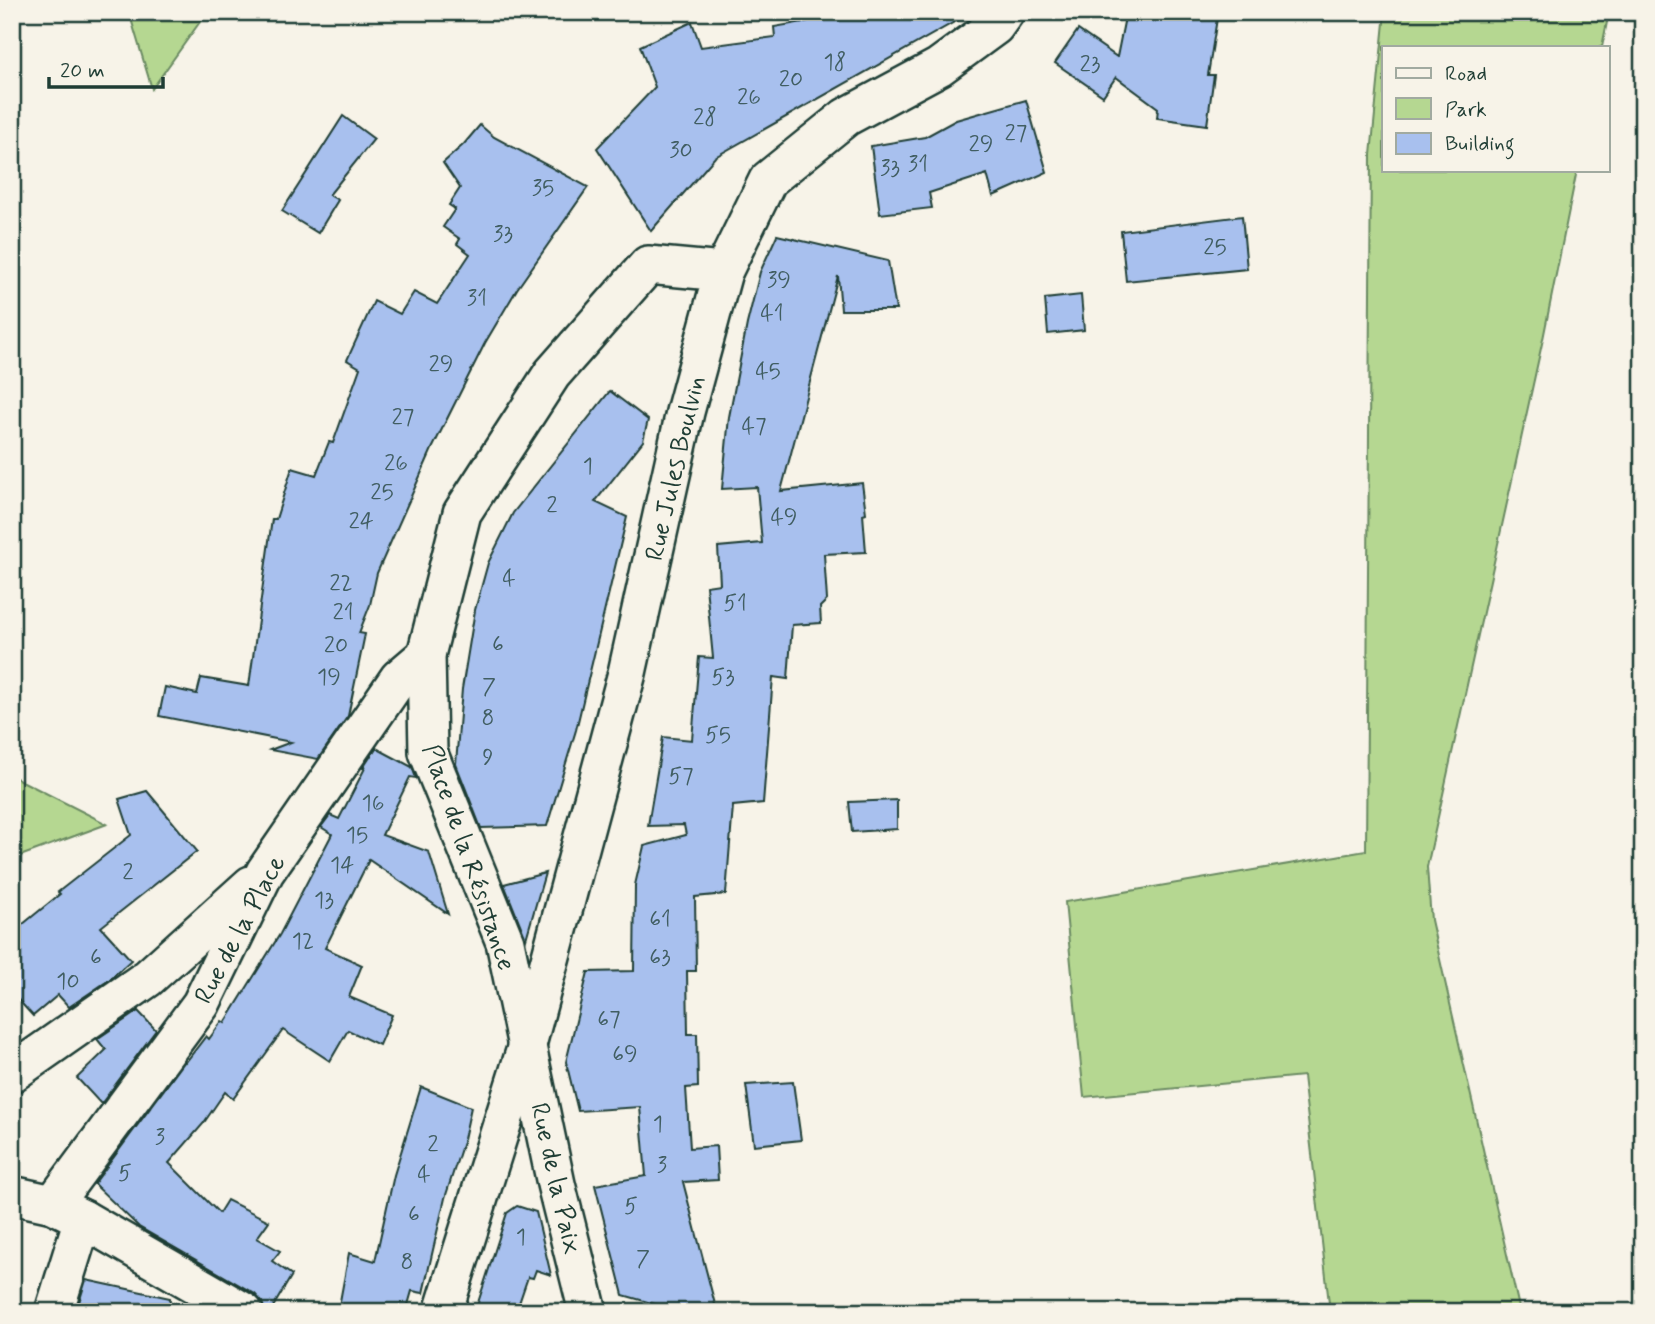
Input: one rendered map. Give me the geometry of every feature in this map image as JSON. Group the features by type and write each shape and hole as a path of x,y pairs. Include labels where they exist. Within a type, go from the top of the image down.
{"street":[{"name":"Rue Jules Boulvin","path":"443,1312 527,1045 628,673 685,412 723,272 768,180 846,117 939,67 995,26 1005,12"},
{"name":"Place de la Résistance","path":"527,1045 505,942 428,752 426,655 461,513 552,374 648,265 723,272"},
{"name":"Rue de la Place","path":"54,1312 68,1212 201,1004 265,872 399,678 426,655"},
{"path":"12,1073 148,978 265,872"},
{"name":"Rue de la Paix","path":"527,1045 556,1184 588,1312"},
{"path":"12,1195 68,1212 244,1312"}],"green space":[{"path":"129,12 207,12 152,89"},
{"path":"1385,12 1609,12 1602,46 1382,46 1382,172 1577,172 1543,339 1427,867 1431,920 1520,1312 1330,1312 1303,1076 1084,1097 1065,902 1366,851 1371,155"},
{"path":"12,776 107,824 12,859"}],"building":[{"path":"861,12 972,12 715,157 651,231 597,148 655,87 640,46 692,22 701,47 775,37 774,27"},
{"path":"1126,12 1218,12 1208,75 1214,75 1207,125 1157,118 1158,108 1116,77 1103,96 1055,63 1078,30 1117,57"},
{"path":"1026,100 1047,172 993,196 987,174 929,193 932,208 880,214 871,146 925,137 956,120"},
{"path":"343,116 374,139 329,195 338,200 318,233 282,211"},
{"path":"480,125 494,137 588,187 517,289 485,343 432,449 377,573 370,605 359,633 365,634 348,716 318,759 270,750 291,742 159,716 165,687 197,694 201,678 249,686 272,519 276,519 292,468 316,475 329,442 333,443 360,368 347,360 374,301 400,314 414,292 437,304 470,254 457,244 460,239 443,227 455,209 449,205 460,188 443,163"},
{"path":"1242,216 1247,269 1126,281 1121,231"},
{"path":"777,235 888,261 896,310 841,310 838,276 781,491 862,483 866,513 863,514 866,552 824,554 827,600 820,607 821,623 792,625 788,679 773,677 763,803 733,806 726,894 695,897 696,971 687,971 688,1034 697,1034 698,1087 686,1088 690,1148 716,1146 718,1180 683,1182 717,1312 683,1312 623,1295 595,1185 646,1176 640,1107 578,1111 566,1062 588,972 634,971 635,885 644,846 686,835 684,825 648,826 663,737 692,740 699,657 713,658 706,586 720,584 718,547 762,543 757,487 722,489 729,417 747,324 760,272"},
{"path":"1081,295 1084,330 1048,334 1045,299"},
{"path":"610,391 648,420 643,441 595,502 627,517 576,730 547,826 481,828 456,764 462,689 475,610 488,563 513,513"},
{"path":"376,748 412,767 416,778 410,777 382,835 429,852 448,914 369,860 325,948 362,965 349,997 392,1015 379,1045 348,1030 330,1061 283,1030 233,1099 225,1092 203,1124 169,1163 219,1213 227,1200 269,1221 257,1238 280,1251 272,1261 292,1275 270,1312 265,1312 262,1302 255,1294 139,1227 94,1184 185,1061 206,1036 209,1039 222,1021 225,1023 280,934 332,834 321,827 330,815 339,819 363,768"},
{"path":"147,791 197,851 101,927 131,960 109,980 69,1007 58,995 33,1016 12,993 12,933 60,894 58,892 131,835 119,799"},
{"path":"897,800 897,829 852,832 849,802"},
{"path":"545,873 536,904 526,939 504,884"},
{"path":"138,1011 156,1030 101,1104 77,1078 106,1050 97,1039"},
{"path":"793,1082 801,1140 754,1145 746,1085"},
{"path":"421,1087 471,1107 445,1198 423,1293 412,1291 406,1312 338,1312 349,1253 375,1261 394,1175"},
{"path":"517,1206 536,1212 551,1275 536,1270 533,1278 528,1277 516,1312 475,1312 507,1213"},
{"path":"86,1280 170,1298 169,1312 76,1312"}]}
